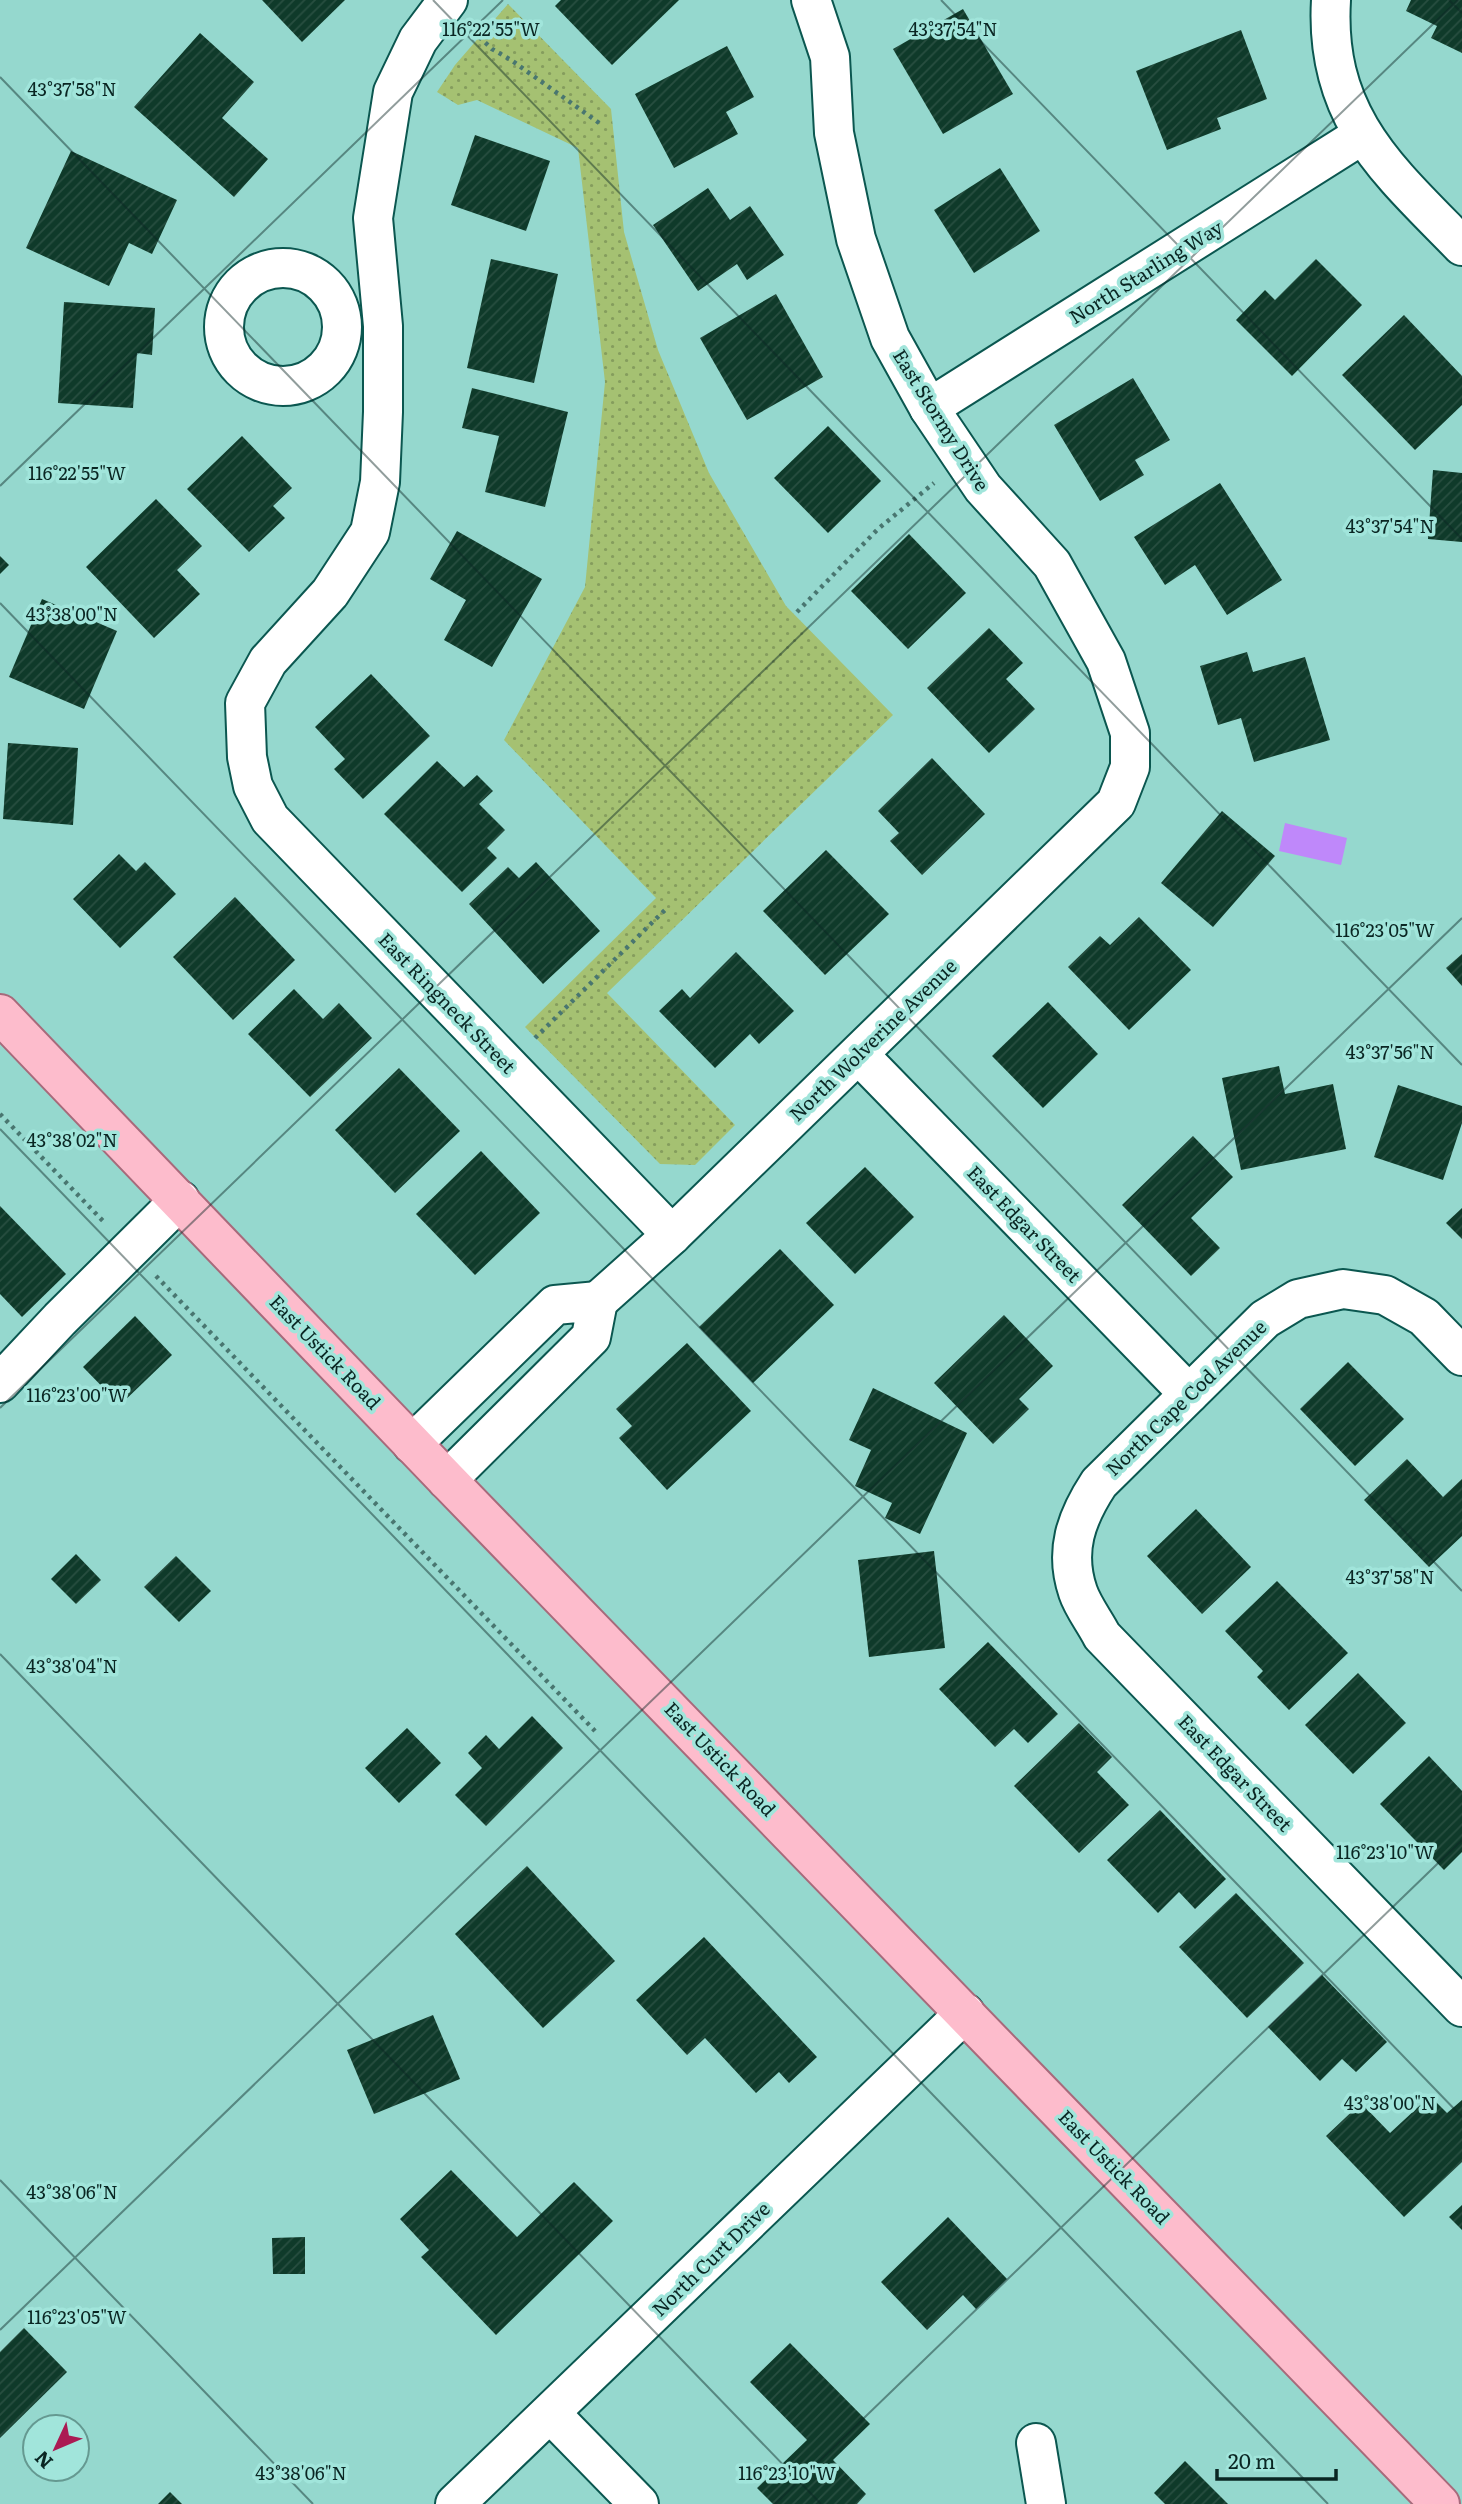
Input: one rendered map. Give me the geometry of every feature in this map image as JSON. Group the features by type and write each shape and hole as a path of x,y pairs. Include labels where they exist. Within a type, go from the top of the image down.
{"main road":[{"name":"East Ustick Road","path":"0,1014 412,1444 1440,2504"}],"street":[{"name":"East Stormy Drive","path":"811,0 830,57 834,132 856,239 890,338 929,408 983,488 1052,564 1106,661 1130,733 1130,767"},
{"path":"1331,0 1332,49 1343,94 1362,135 1389,171 1462,246"},
{"name":"East Ringneck Street","path":"457,11 418,40 393,92 373,218 383,326 383,412 380,482 370,532 330,593 268,661 245,703 247,757 253,786 270,819 672,1235"},
{"name":"North Starling Way","path":"929,408 1362,135"},
{"path":"343,330 383,326"},
{"name":"North Wolverine Avenue","path":"598,1301 672,1235 1116,803 1130,767"},
{"name":"East Edgar Street","path":"859,1055 1189,1394"},
{"path":"0,1383 60,1319 180,1200"},
{"name":"North Cape Cod Avenue","path":"1071,1551 1082,1509 1099,1483 1265,1319 1298,1299 1343,1289 1385,1295 1424,1317 1462,1356"},
{"path":"412,1444 555,1305 598,1301 590,1337 447,1480"},
{"name":"East Edgar Street","path":"1071,1551 1078,1593 1102,1636 1462,2007"},
{"name":"North Curt Drive","path":"455,2504 965,2013"},
{"path":"551,2414 639,2504"},
{"path":"1036,2443 1046,2504"}],"path":[{"path":"457,11 492,50 512,60 602,125"},
{"path":"797,612 878,529 964,460"},
{"path":"507,1065 668,907"},
{"path":"0,1114 596,1731"}],"green space":[{"path":"508,4 611,109 624,232 658,350 709,473 786,606 893,715 607,993 735,1125 695,1165 660,1164 525,1027 656,898 504,740 585,587 605,382 578,148 477,100 458,105 437,92 455,65"}],"shaded area":[{"path":"1285,823 1347,838 1341,865 1279,851"}],"building":[{"path":"262,0 345,0 302,42"},
{"path":"561,0 679,0 612,65 555,6"},
{"path":"1411,0 1462,0 1462,53 1431,38 1437,26 1406,11"},
{"path":"963,9 1013,94 943,134 893,49"},
{"path":"1241,30 1267,99 1217,118 1221,129 1167,150 1136,71"},
{"path":"200,33 254,82 222,118 268,159 234,197 134,107"},
{"path":"727,46 754,97 726,112 738,134 674,168 635,94"},
{"path":"475,135 550,161 526,231 451,205"},
{"path":"71,151 177,200 152,254 129,243 109,286 26,248"},
{"path":"1000,168 1040,231 974,273 934,210"},
{"path":"708,188 730,220 750,206 784,255 747,280 737,264 698,291 653,225"},
{"path":"491,259 558,274 534,383 467,368"},
{"path":"1316,259 1362,305 1292,376 1236,320 1265,290 1275,300"},
{"path":"776,294 823,377 747,420 700,338"},
{"path":"64,302 155,308 152,355 137,353 133,408 58,403"},
{"path":"1404,315 1462,376 1462,405 1415,450 1342,375"},
{"path":"1133,378 1170,440 1135,460 1144,475 1100,501 1054,425"},
{"path":"472,388 568,412 545,507 485,492 499,436 462,428"},
{"path":"828,426 881,481 828,533 774,478"},
{"path":"242,436 292,488 273,506 285,518 249,552 187,489"},
{"path":"1433,470 1462,473 1462,542 1428,539"},
{"path":"1220,483 1282,580 1227,615 1195,565 1165,585 1134,537"},
{"path":"156,499 202,546 177,570 200,594 154,638 86,567"},
{"path":"457,531 542,579 492,667 444,640 466,600 430,579"},
{"path":"909,534 966,593 908,649 851,591"},
{"path":"0,556 9,565 0,574"},
{"path":"42,599 117,631 84,709 9,677"},
{"path":"989,628 1023,663 1006,679 1035,709 989,753 927,688"},
{"path":"1247,652 1253,672 1305,657 1330,740 1254,762 1241,718 1218,725 1200,666"},
{"path":"371,674 430,736 363,799 334,769 345,759 315,727"},
{"path":"8,743 78,748 73,825 3,819"},
{"path":"932,758 985,814 922,875 890,841 899,833 878,811"},
{"path":"437,761 464,787 477,775 493,791 479,804 505,830 487,848 497,858 462,892 384,814"},
{"path":"1222,811 1275,856 1213,927 1161,883"},
{"path":"826,850 889,914 825,975 763,911"},
{"path":"119,854 136,871 145,862 176,894 120,948 73,899"},
{"path":"536,862 600,931 543,984 469,904 508,867 519,878"},
{"path":"235,897 295,960 233,1020 173,957"},
{"path":"1139,917 1191,970 1129,1030 1068,967 1100,936 1110,945"},
{"path":"736,952 794,1011 759,1044 750,1034 715,1068 659,1011 682,989 690,998"},
{"path":"1462,954 1462,986 1446,968"},
{"path":"294,989 323,1019 339,1003 372,1038 310,1097 248,1034"},
{"path":"1048,1002 1098,1054 1043,1108 992,1056"},
{"path":"1279,1066 1285,1094 1333,1084 1346,1149 1241,1170 1222,1078"},
{"path":"399,1068 460,1131 395,1193 335,1130"},
{"path":"1398,1085 1462,1106 1462,1123 1443,1180 1374,1157"},
{"path":"1193,1136 1233,1177 1191,1218 1220,1248 1191,1276 1122,1205"},
{"path":"481,1151 540,1213 475,1275 416,1214"},
{"path":"865,1167 914,1217 855,1274 806,1223"},
{"path":"0,1206 66,1274 22,1317 0,1294"},
{"path":"1462,1208 1462,1239 1446,1223"},
{"path":"780,1249 834,1305 753,1383 699,1327"},
{"path":"1004,1315 1053,1366 1019,1399 1029,1409 993,1444 934,1383"},
{"path":"135,1316 172,1355 120,1405 83,1367"},
{"path":"687,1343 751,1411 667,1490 619,1438 632,1426 616,1409"},
{"path":"1348,1362 1404,1419 1355,1466 1300,1409"},
{"path":"873,1388 967,1433 920,1534 885,1518 892,1503 855,1486 871,1450 849,1440"},
{"path":"1407,1459 1443,1497 1462,1479 1462,1536 1429,1567 1364,1500"},
{"path":"1196,1509 1251,1567 1202,1614 1147,1556"},
{"path":"934,1551 945,1648 869,1657 858,1560"},
{"path":"76,1554 101,1580 76,1604 51,1579"},
{"path":"176,1556 211,1591 179,1622 144,1587"},
{"path":"1277,1581 1348,1653 1289,1710 1257,1677 1263,1671 1225,1631"},
{"path":"988,1642 1058,1714 1028,1743 1014,1729 995,1747 939,1689"},
{"path":"1358,1673 1406,1723 1353,1774 1305,1725"},
{"path":"532,1716 563,1748 486,1826 455,1795 482,1768 468,1753 486,1735 499,1749"},
{"path":"1079,1723 1112,1757 1097,1772 1129,1805 1079,1853 1014,1786"},
{"path":"407,1728 441,1763 399,1803 365,1768"},
{"path":"1429,1756 1462,1791 1462,1852 1444,1870 1380,1804"},
{"path":"1160,1810 1226,1879 1195,1909 1179,1892 1158,1913 1107,1860"},
{"path":"527,1866 615,1961 543,2028 455,1934"},
{"path":"1236,1893 1304,1963 1247,2018 1179,1947"},
{"path":"704,1937 817,2057 789,2083 779,2072 756,2093 705,2038 687,2055 636,2000"},
{"path":"1322,1975 1387,2042 1356,2072 1342,2059 1320,2081 1268,2027"},
{"path":"433,2015 460,2079 374,2114 347,2050"},
{"path":"1430,2096 1447,2113 1462,2100 1462,2162 1404,2217 1326,2136 1361,2103 1390,2133"},
{"path":"451,2170 517,2237 574,2182 613,2221 496,2335 421,2257 429,2250 400,2219"},
{"path":"1462,2205 1462,2230 1449,2217"},
{"path":"948,2217 1007,2279 976,2309 963,2295 927,2330 881,2282"},
{"path":"305,2237 305,2274 273,2274 272,2238"},
{"path":"24,2328 67,2372 25,2413 21,2413 21,2417 0,2438 0,2352"},
{"path":"790,2343 870,2424 833,2460 866,2494 857,2504 773,2504 757,2488 807,2440 750,2382"},
{"path":"1185,2461 1228,2504 1165,2504 1154,2493"},
{"path":"170,2492 182,2504 158,2504"}]}
